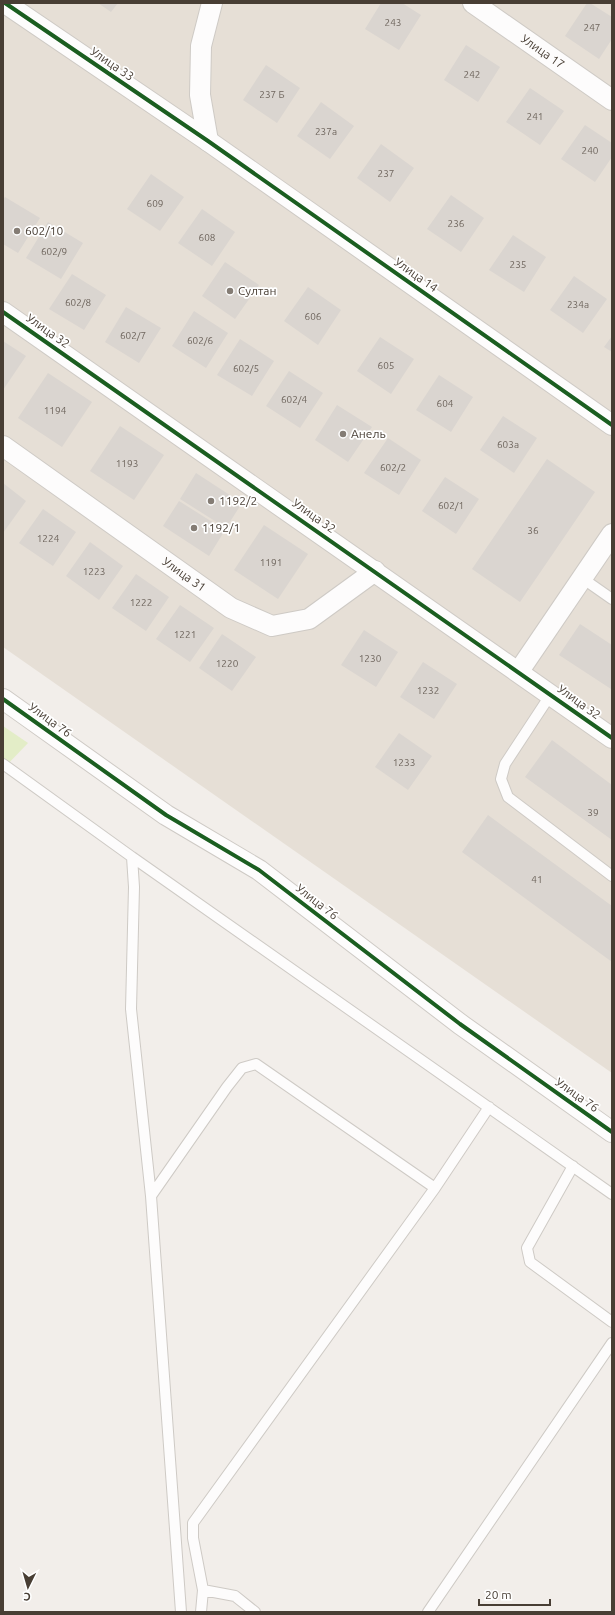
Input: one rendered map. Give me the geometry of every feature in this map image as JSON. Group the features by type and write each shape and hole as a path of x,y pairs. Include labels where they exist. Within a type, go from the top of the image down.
{"street":[{"name":"Улица 33","path":"5,3 208,141"},
{"path":"208,141 200,95 201,46 212,3"},
{"name":"Улица 17","path":"473,3 612,100"},
{"name":"Улица 14","path":"208,141 612,425"},
{"name":"Улица 32","path":"3,312 519,671 612,738"},
{"name":"Улица 31","path":"3,446 231,608 272,626 309,619 375,571"},
{"path":"519,671 612,534"},
{"name":"Улица 76","path":"3,699 166,815 259,870 460,1024 612,1132"}],"lane":[{"path":"582,578 612,599"},
{"path":"551,694 505,764 501,779 508,797 612,876"},
{"path":"3,764 132,857 612,1194"},
{"path":"132,857 134,887 131,1009 151,1196 182,1612"},
{"path":"151,1196 227,1086 242,1068 256,1064 435,1188"},
{"path":"200,1612 203,1590 193,1538 193,1522 435,1188 489,1107"},
{"path":"573,1166 527,1248 530,1262 612,1322"},
{"path":"428,1612 612,1343"},
{"path":"203,1590 235,1596 255,1612"}],"shaded area":[{"path":"3,3 612,3 612,1073 3,647"}],"green space":[{"path":"3,726 28,743 3,769"}],"building":[{"path":"98,3 118,3 111,12"},
{"path":"381,3 402,3 421,15 399,50 365,29"},
{"path":"587,3 590,3 612,17 612,39 599,59 565,36"},
{"path":"466,45 500,67 478,102 444,80"},
{"path":"266,65 300,88 277,123 243,100"},
{"path":"530,88 564,111 540,145 506,122"},
{"path":"321,102 354,126 330,159 297,136"},
{"path":"585,125 612,143 612,157 595,182 561,159"},
{"path":"381,144 414,168 390,202 357,178"},
{"path":"151,174 184,197 160,231 127,209"},
{"path":"451,195 484,218 461,252 427,229"},
{"name":"602/10","path":"5,197 40,218 18,253 3,244 3,200"},
{"path":"202,209 235,232 212,266 178,243"},
{"path":"48,222 83,243 61,279 26,258"},
{"path":"513,235 546,257 524,292 489,270"},
{"name":"Султан","path":"225,262 259,285 235,319 202,296"},
{"path":"72,274 106,295 84,330 49,309"},
{"path":"574,276 607,299 583,333 550,310"},
{"path":"308,287 341,310 318,345 284,321"},
{"path":"126,307 161,328 139,363 105,342"},
{"path":"194,311 228,333 206,368 172,346"},
{"path":"612,336 612,352 604,347"},
{"path":"380,337 414,359 391,394 357,371"},
{"path":"240,339 274,361 252,396 217,375"},
{"path":"3,341 26,356 3,390"},
{"path":"289,371 323,393 300,428 266,406"},
{"path":"48,373 92,402 62,447 18,418"},
{"path":"439,375 473,397 451,432 416,410"},
{"name":"Анель","path":"337,405 372,427 348,462 315,440"},
{"path":"503,416 537,438 514,473 480,450"},
{"path":"120,426 164,455 134,500 90,471"},
{"path":"388,438 421,460 399,495 364,473"},
{"path":"547,459 595,492 520,602 472,569"},
{"name":"1192/2","path":"196,473 242,503 226,528 180,499"},
{"path":"445,477 479,499 456,534 422,511"},
{"path":"3,483 26,501 3,533"},
{"name":"1192/1","path":"179,501 225,530 209,556 163,526"},
{"path":"43,509 76,532 53,566 19,543"},
{"path":"264,525 308,554 278,599 234,570"},
{"path":"90,542 123,566 99,600 66,576"},
{"path":"136,574 169,597 146,631 112,608"},
{"path":"180,605 214,628 190,662 156,639"},
{"path":"580,624 612,645 611,689 559,655"},
{"path":"364,630 398,652 376,687 341,665"},
{"path":"222,634 256,657 232,691 199,668"},
{"path":"423,662 457,684 434,719 400,697"},
{"path":"399,733 432,756 408,790 375,767"},
{"path":"552,740 612,785 612,840 525,777"},
{"path":"488,815 612,906 612,962 462,852"}],"cycle path":[{"path":"5,3 208,141 612,425"},
{"path":"3,312 612,738"},
{"path":"3,699 166,815 259,870 460,1024 612,1132"}],"place":[{"name":"602/10","path":"17,231"},
{"name":"Султан","path":"230,291"},
{"name":"Анель","path":"343,434"},
{"name":"1192/2","path":"211,501"},
{"name":"1192/1","path":"194,528"}]}
